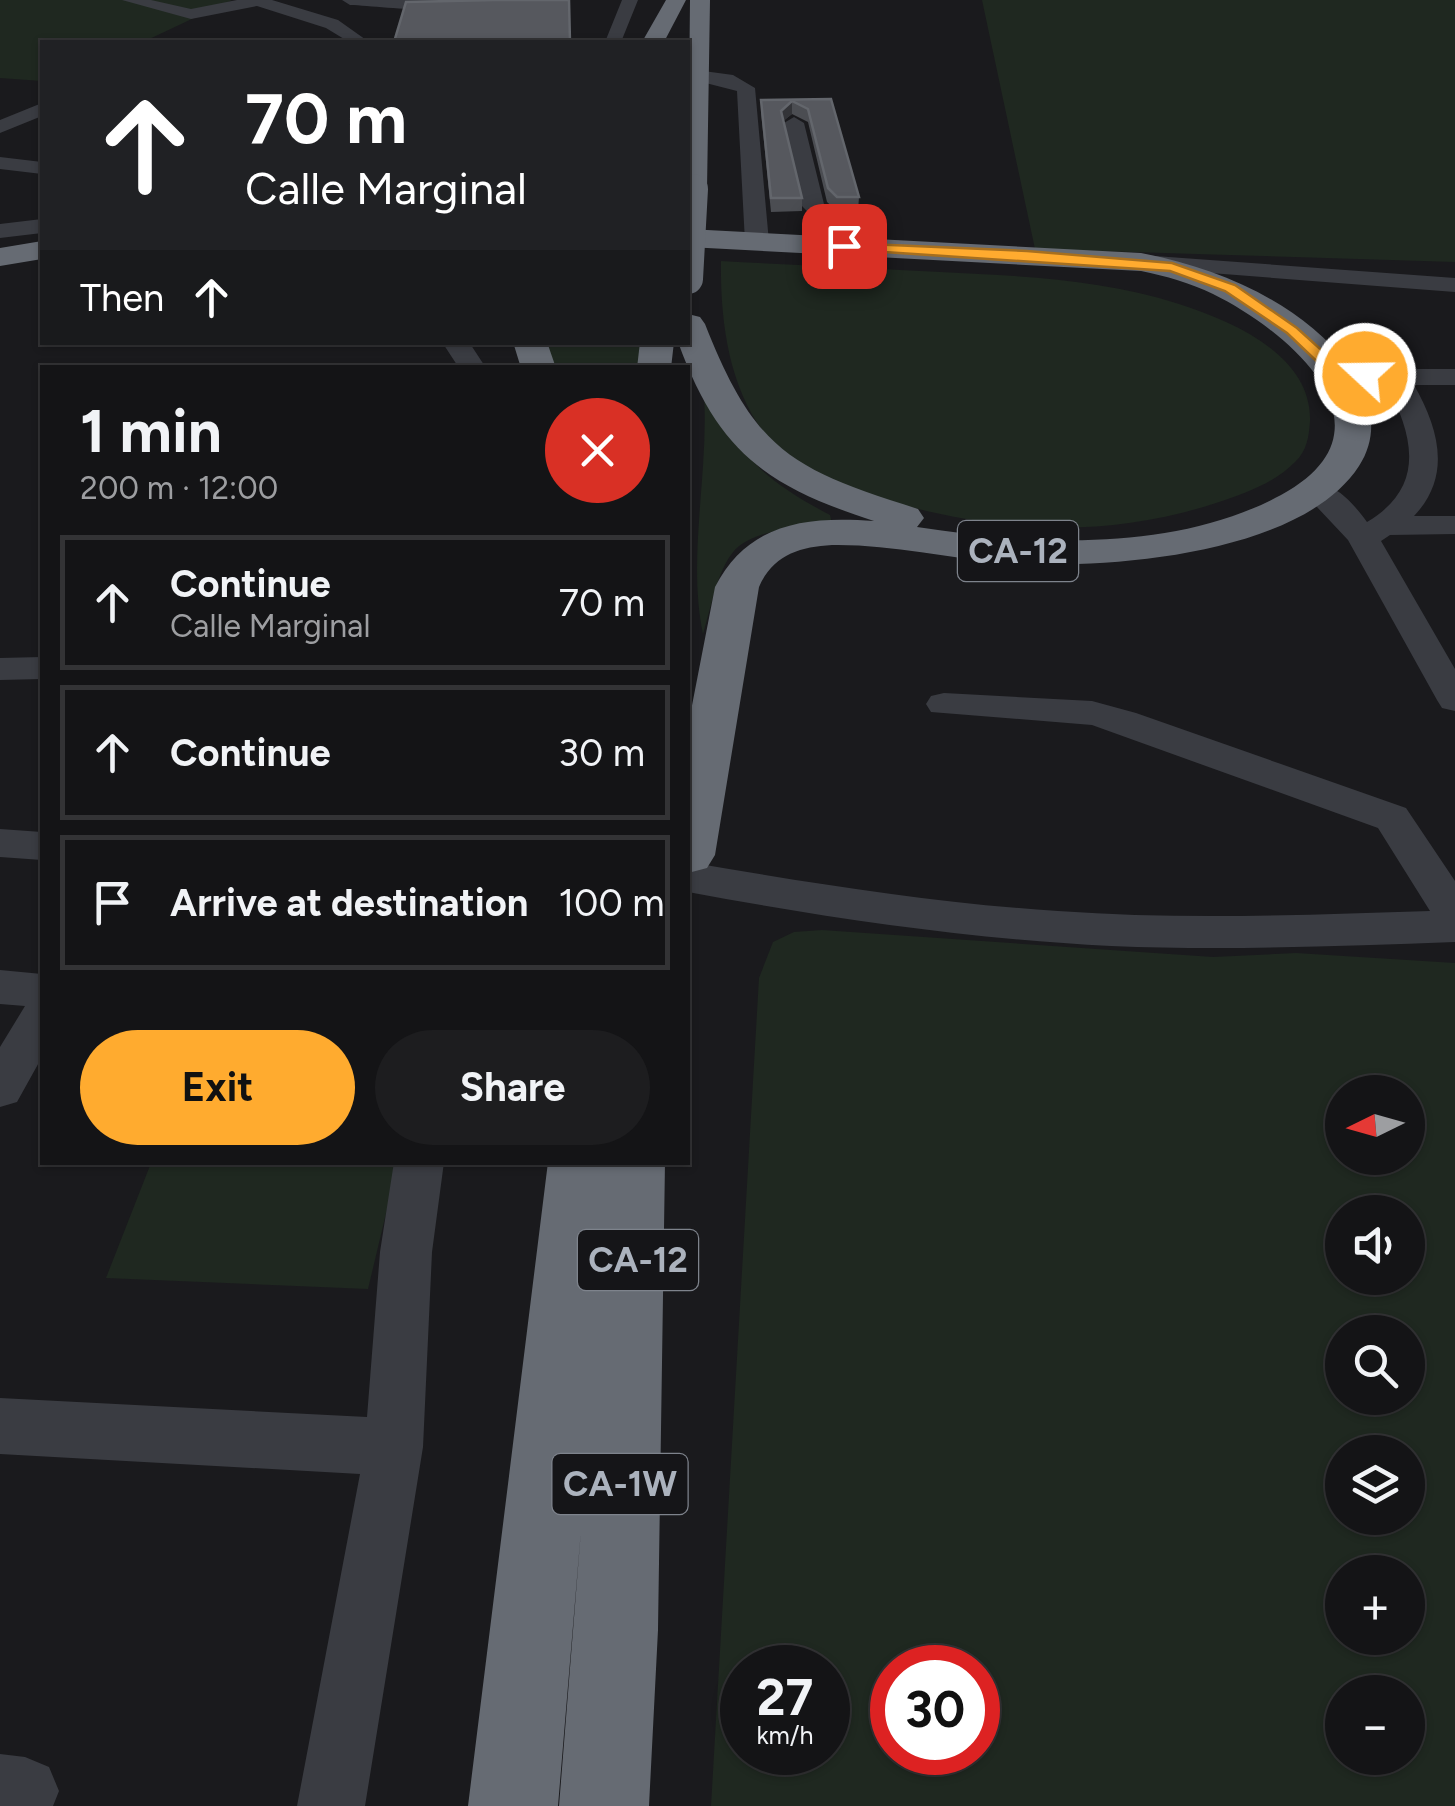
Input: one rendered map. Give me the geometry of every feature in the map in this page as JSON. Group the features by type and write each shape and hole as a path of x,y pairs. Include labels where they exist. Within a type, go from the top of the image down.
{"highway":[{"path":"654,40 676,0"},
{"path":"682,40 685,0"},
{"path":"690,243 700,0"},
{"path":"0,246 39,232"},
{"path":"0,257 39,232"},
{"name":"CA-12","path":"690,238 844,246 1139,273 1216,306 1272,336 1306,367 1318,385 1326,431 1303,473 1266,499 1182,526 1091,538 1020,538 940,526 835,494 782,470 750,444 718,401 690,329"},
{"name":"CA-12","path":"690,250 1139,273"},
{"path":"1139,273 1206,293 1249,286"},
{"name":"CA-12","path":"690,844 736,587 747,562 761,551 783,541 831,532 1058,553 1154,547 1194,540 1275,514 1333,475 1348,452 1353,435 1345,390 1334,370 1249,286"},
{"name":"CA-12","path":"624,1356 652,1165"},
{"name":"CA-1W","path":"592,1171 624,1356 617,1630 604,1806"},
{"name":"CA-1W","path":"513,1806 592,1171"}],"street":[{"path":"130,0 191,14 256,0 332,24 357,40"},
{"path":"350,0 444,4 479,0"},
{"path":"614,40 630,0"},
{"path":"696,75 726,79 746,88 757,242"},
{"path":"0,127 38,113"},
{"path":"794,123 813,206 837,229 844,246"},
{"path":"0,163 40,168"},
{"path":"795,244 813,206"},
{"path":"0,231 39,232"},
{"path":"1249,286 1455,285"},
{"path":"1334,370 1396,377 1455,377"},
{"path":"1375,532 1416,499 1426,460 1420,427 1396,377"},
{"path":"1316,490 1375,532 1446,669 1455,700"},
{"path":"1375,532 1455,526"},
{"path":"0,669 40,668"},
{"path":"944,704 1092,713 1122,720 1392,818 1455,915"},
{"path":"0,842 40,846"},
{"path":"690,877 826,902 1111,930 1241,933 1455,926"},
{"path":"0,987 40,990"},
{"path":"0,1088 40,1019"},
{"path":"331,1806 394,1447 406,1252 419,1165"},
{"path":"0,1426 394,1447"}],"shaded area":[{"path":"0,0 232,0 147,40 40,40 40,81 0,78"},
{"path":"982,0 1455,0 1455,262 1035,249"},
{"path":"721,261 1030,277 1120,289 1179,304 1244,331 1283,359 1298,377 1307,398 1307,443 1287,469 1258,487 1175,515 1093,527 1052,528 971,520 863,493 797,464 767,437 752,415 732,366 723,313"},
{"path":"545,345 646,345 645,365 554,365"},
{"path":"704,394 756,465 787,490 830,515 832,524 772,532 739,546 720,575 703,634 697,575"},
{"path":"822,930 1213,957 1296,953 1455,963 1455,1806 711,1806 720,1651 720,1775 850,1775 850,1645 720,1645 759,978 773,942 794,932"},
{"path":"150,1165 398,1165 368,1289 106,1278"}],"building":[{"path":"569,0 570,40 395,40 406,2"},
{"path":"831,99 859,197 837,197 828,188 808,109 792,101 781,111 802,198 771,198 761,100"}],"route":[{"path":"844,246 1141,262 1172,267 1218,280 1292,330 1334,370 1365,374"}]}
